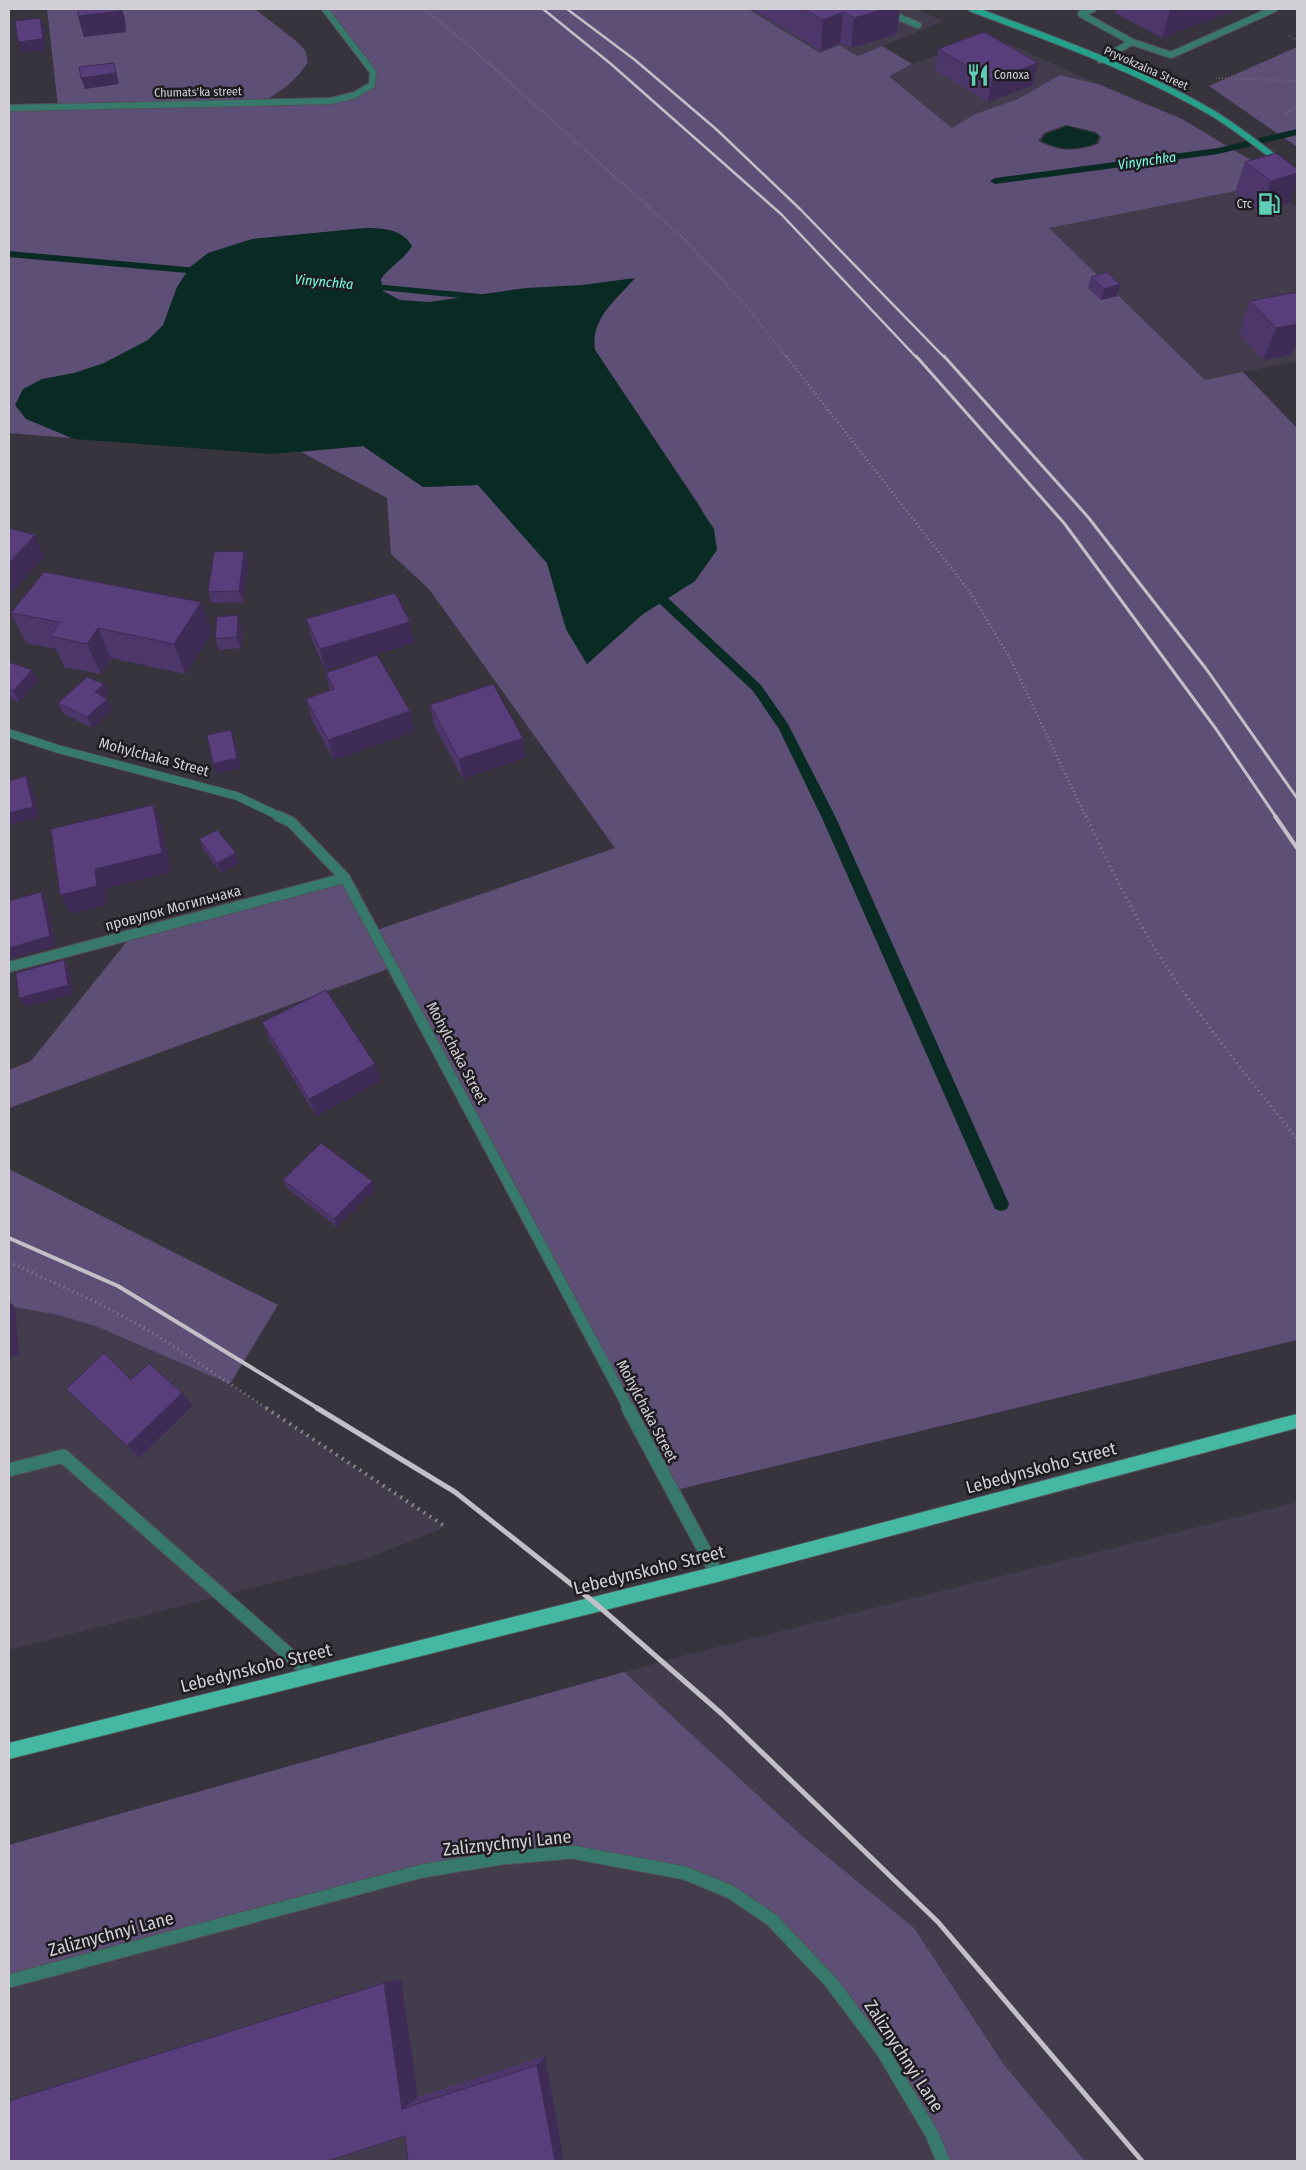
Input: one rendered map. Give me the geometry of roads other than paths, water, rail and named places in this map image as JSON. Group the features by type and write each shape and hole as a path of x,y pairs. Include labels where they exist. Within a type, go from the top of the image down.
{"main road":[{"name":"Lebedynskoho Street","path":"9,1751 717,1574 1297,1421"}],"street":[{"name":"Chumats'ka street","path":"9,108 331,101 355,95 372,85 373,72 325,9"},
{"path":"879,9 918,25"},
{"name":"Pryvokzalna Street","path":"972,9 1100,60 1176,93 1249,137 1297,174"},
{"path":"1093,9 1081,14 1132,42 1171,55 1274,9"},
{"path":"1100,60 1132,42"},
{"name":"Mohylchaka Street","path":"9,732 58,749 237,796 291,822 345,878 717,1574"},
{"name":"провулок Могильчака","path":"9,967 345,878"},
{"path":"9,1470 63,1456 311,1674"},
{"name":"Zaliznychnyi Lane","path":"9,1981 422,1870 501,1858 572,1852 685,1873 731,1892 772,1920 830,1981 882,2050 932,2134 943,2161"}],"water":[{"path":"1067,126 1094,133 1099,136 1096,143 1074,148 1061,148 1041,141 1046,134"},
{"path":"379,228 392,231 403,236 412,246 381,279 383,291 400,300 429,302 526,288 582,285 635,278 600,319 596,329 595,350 714,529 717,550 695,581 643,614 587,664 566,629 547,563 478,485 423,487 363,446 272,454 74,439 26,419 15,405 23,389 42,379 74,373 104,363 148,340 163,325 177,287 190,267 208,253 252,239"}],"waterway":[{"name":"Vinynchka","path":"995,181 1218,151 1297,132"},
{"name":"Vinynchka","path":"9,254 209,272"},
{"name":"Vinynchka","path":"364,286 490,298"},
{"path":"650,588 757,688 784,727 829,818 1001,1204"}],"railway":[{"path":"543,9 611,64 781,214 917,358"},
{"path":"567,9 635,60 716,129 800,209 945,358"},
{"path":"916,356 1064,523 1216,729 1276,817"},
{"path":"944,356 1088,517 1207,670 1297,798"},
{"path":"1275,816 1297,848"},
{"path":"9,1238 118,1286 319,1409"},
{"path":"317,1408 455,1492 595,1603 722,1714 938,1922 1142,2161"}],"place":[{"name":"Солоха","path":"978,75"},
{"name":"Стс","path":"1269,204"}]}
